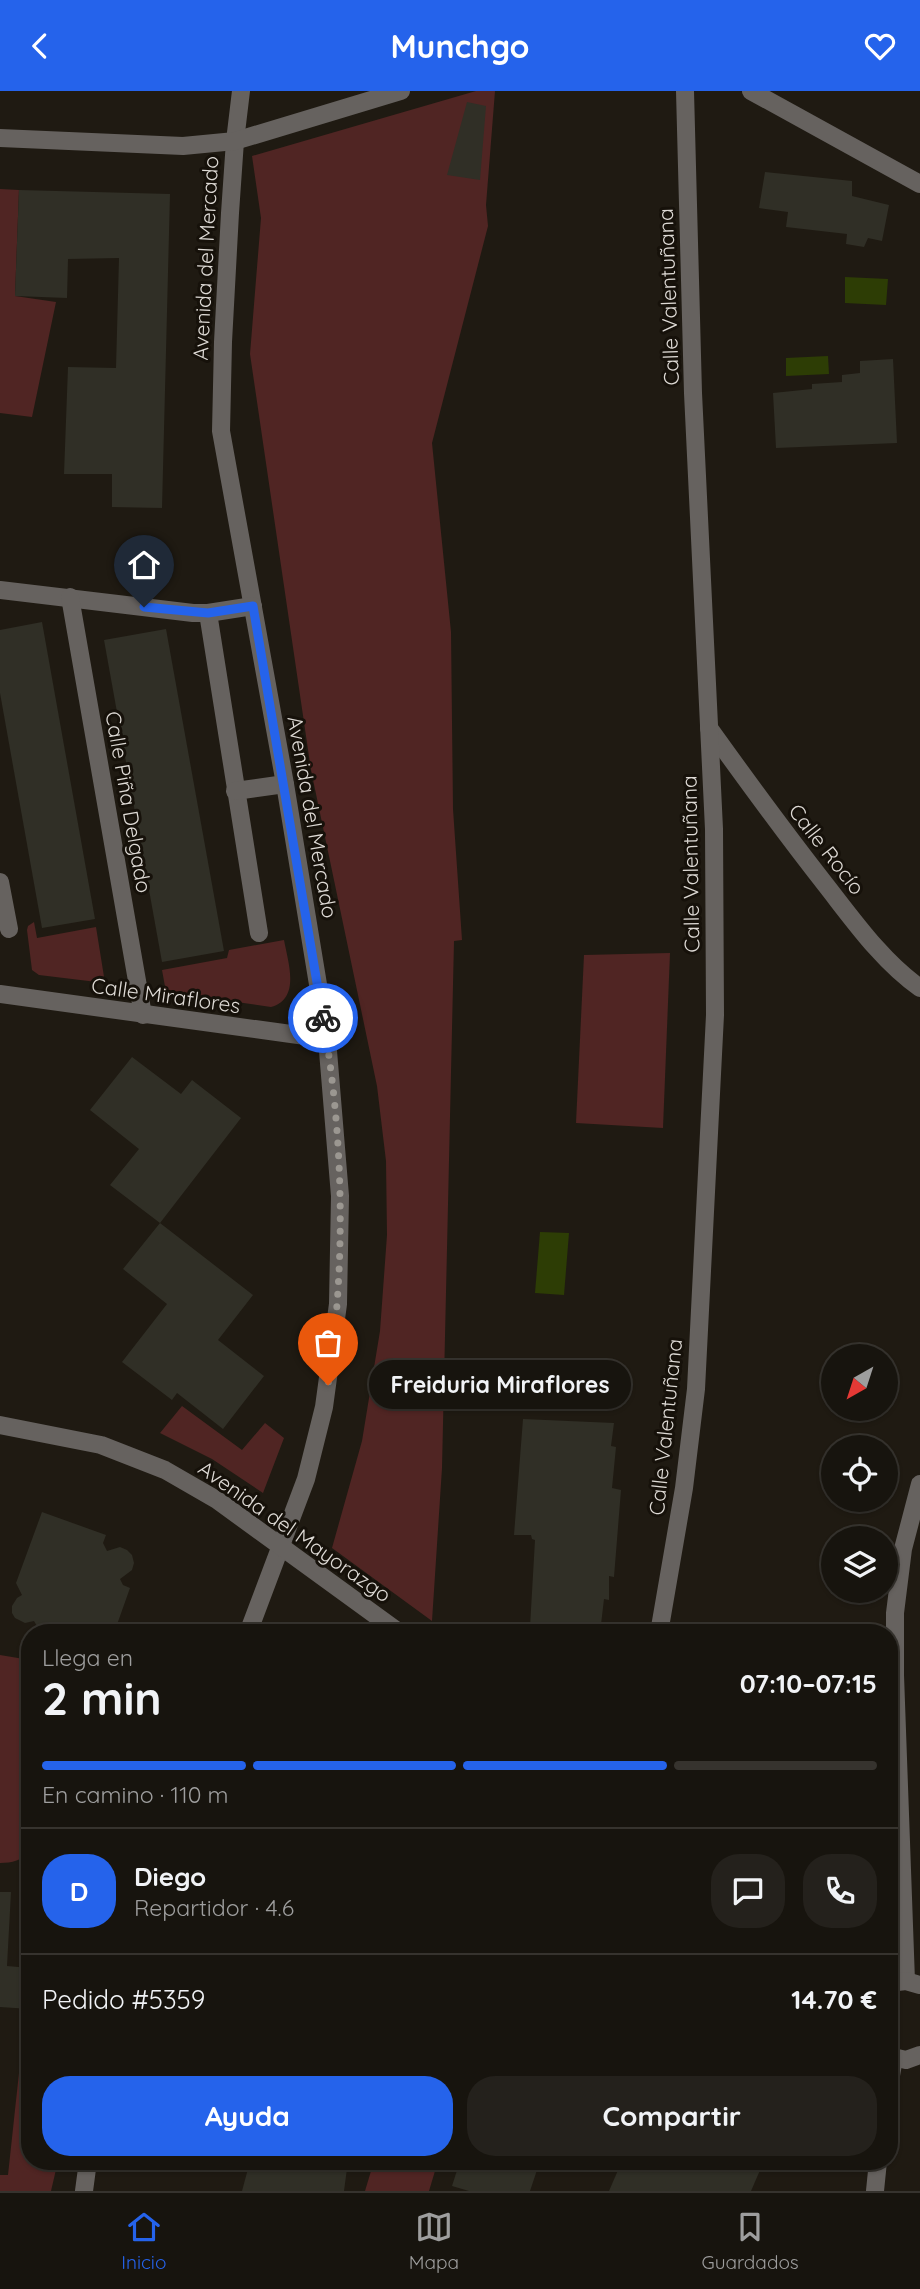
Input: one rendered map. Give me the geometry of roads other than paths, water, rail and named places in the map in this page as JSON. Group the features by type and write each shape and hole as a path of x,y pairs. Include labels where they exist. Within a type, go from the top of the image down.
{"street":[{"name":"Avenida del Mercado","path":"241,91 235,141 223,342 221,431 285,784 327,1039 340,1196 338,1304 324,1407 315,1450 251,1624"},
{"path":"0,138 183,146 235,141 401,91"},
{"name":"Calle Valentuñana","path":"661,1624 684,1488 696,1389 715,1015 714,829 693,380 685,91"},
{"path":"751,91 920,184"},
{"path":"0,590 208,613 253,606"},
{"name":"Calle Piña Delgado","path":"70,597 143,1016"},
{"path":"208,613 259,933"},
{"name":"Calle Rocío","path":"709,728 772,816 861,931 920,988"},
{"path":"235,791 285,784"},
{"path":"0,882 9,929"},
{"name":"Calle Miraflores","path":"0,995 327,1039"},
{"name":"Avenida del Mayorazgo","path":"0,1425 101,1445 165,1470 218,1500 388,1624"},
{"path":"895,1624 902,1549 920,1484"},
{"path":"898,1767 905,1983"},
{"path":"898,2058 906,2060 920,2055"},
{"path":"84,2191 87,2170"},
{"path":"875,2191 877,2170"}],"place":[{"name":"Freiduria Miraflores","path":"328,1385"}]}
